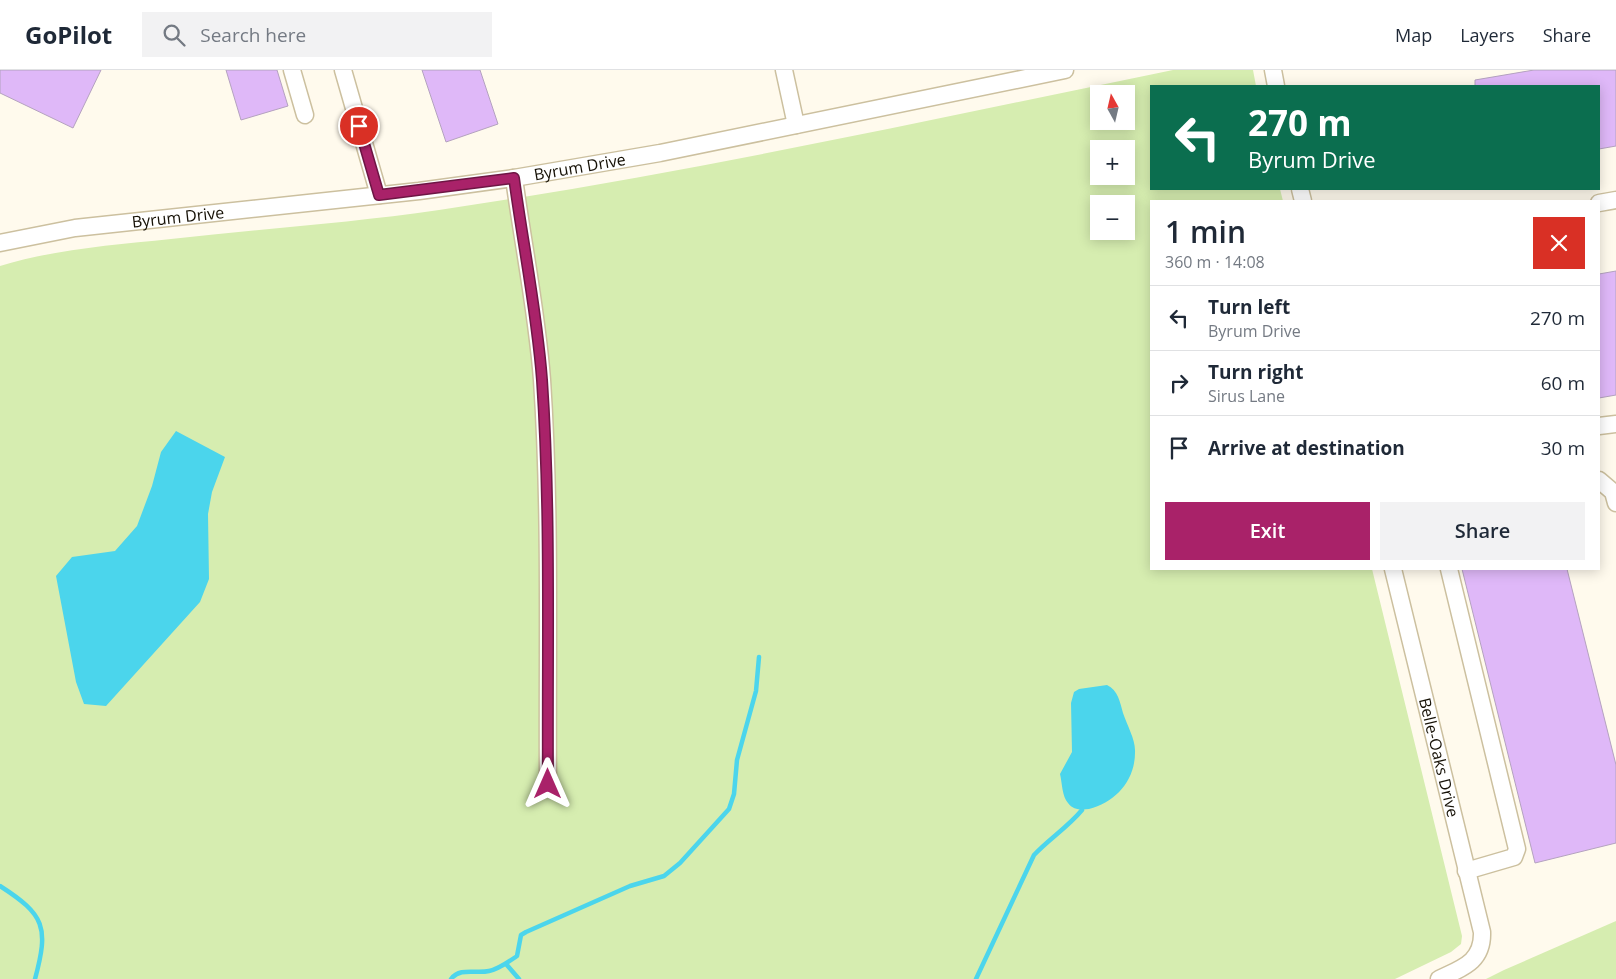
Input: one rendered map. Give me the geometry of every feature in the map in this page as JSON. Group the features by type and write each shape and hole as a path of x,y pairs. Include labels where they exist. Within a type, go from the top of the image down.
{"street":[{"path":"292,70 305,115"},
{"path":"343,70 379,195"},
{"path":"784,70 796,125"},
{"name":"Byrum Drive","path":"0,243 46,233 109,224 379,195 514,178 660,153 1064,70"},
{"path":"1273,70 1276,85"},
{"path":"514,178 542,381 546,539 548,784"},
{"path":"1600,203 1616,200"},
{"path":"1600,426 1616,424"},
{"path":"1600,481 1613,492 1616,503"},
{"name":"Belle-Oaks Drive","path":"1393,570 1482,932 1478,955 1472,961 1438,979"},
{"path":"1449,570 1517,849 1514,857 1466,871"}],"green space":[{"path":"1173,70 1253,70 1256,85 1150,85 1150,190 1280,190 1283,200 1150,200 1150,570 1372,570 1462,936 1461,944 1451,952 1395,979 0,979 0,266 42,255 85,248 372,219 439,210 531,196 715,163 1090,87 1090,130 1135,130 1135,85 1101,85"},
{"path":"1616,921 1616,979 1486,979 1504,970"}],"water":[{"path":"176,431 225,457 212,492 208,514 209,579 200,602 106,706 84,704 76,682 56,576 72,557 115,551 137,526 152,486 161,452"},
{"path":"1107,685 1114,690 1118,697 1134,741 1135,750 1132,771 1122,788 1108,801 1089,809 1077,809 1072,807 1066,800 1060,774 1072,752 1071,703 1074,692 1079,689"}],"building":[{"path":"0,70 101,70 73,128 0,93"},
{"path":"226,70 277,70 288,106 241,120"},
{"path":"422,70 480,70 498,124 446,142"},
{"path":"1534,70 1616,70 1616,146 1600,149 1600,85 1475,85 1475,80"},
{"path":"1616,271 1616,395 1600,398 1600,274"},
{"path":"1462,570 1567,570 1616,765 1616,843 1535,863"}],"waterway":[{"path":"451,979 459,973 484,972 500,967 517,956 521,935 526,932 630,886 664,876 680,863 729,809 734,794 737,760 756,691 759,657"},
{"path":"976,979 1034,855 1082,810"},
{"path":"0,886 26,905 35,914 40,924 42,947 35,979"},
{"path":"506,964 519,979"}],"route":[{"path":"359,126 379,195 514,178 527,261 542,381 546,539 548,784"}]}
